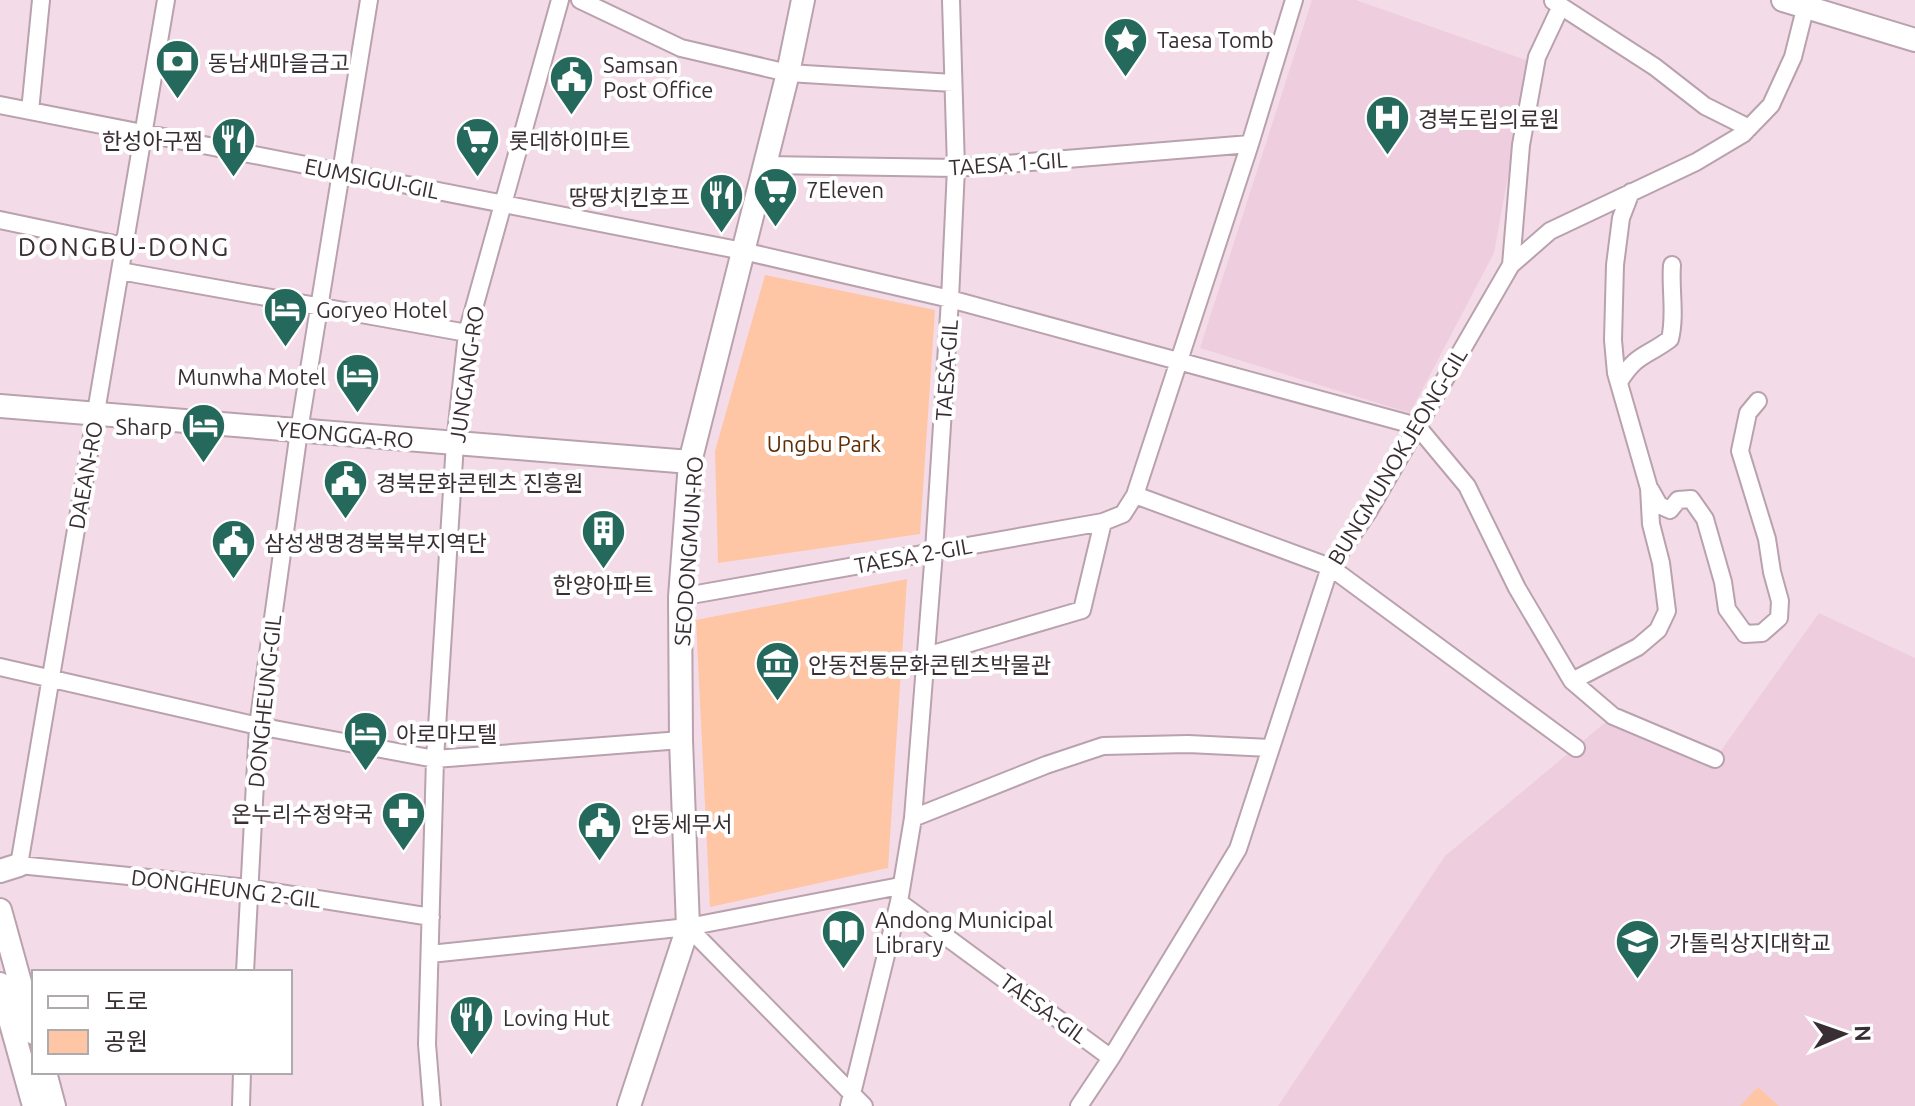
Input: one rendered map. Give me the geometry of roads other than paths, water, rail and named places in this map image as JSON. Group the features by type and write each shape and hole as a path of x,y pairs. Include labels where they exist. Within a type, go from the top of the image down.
{"street":[{"path":"30,111 41,0"},
{"name":"DAEAN-RO","path":"10,868 50,679 166,0"},
{"name":"DONGHEUNG-GIL","path":"245,970 258,726 299,431 369,0"},
{"name":"JUNGANG-RO","path":"432,1106 427,1044 435,759 455,443 467,333 560,0"},
{"path":"580,0 681,48 788,73 953,83"},
{"name":"SEODONGMUN-RO","path":"629,1106 688,927 681,740 680,597 690,462 788,73 803,0"},
{"name":"TAESA-GIL","path":"855,1102 900,894 913,818 950,299 956,168 951,0"},
{"name":"TAESA 2-GIL","path":"680,597 1103,522 1123,514 1135,495 1294,0"},
{"path":"1783,0 1915,40"},
{"path":"1511,265 1521,145 1537,57 1557,3 1655,67 1705,106 1749,128"},
{"name":"BUNGMUNOKJEONG-GIL","path":"1079,1106 1238,849 1330,567 1368,512 1511,265 1550,231 1696,162 1749,128 1771,105 1793,57 1805,9"},
{"name":"EUMSIGUI-GIL","path":"0,105 743,251 950,299 1179,361"},
{"name":"TAESA 1-GIL","path":"765,165 956,168 1250,144"},
{"path":"1572,681 1638,647 1658,630 1667,611 1661,563 1651,524 1649,488 1619,382 1613,340 1615,265 1621,218 1631,192"},
{"path":"0,220 124,246"},
{"path":"1619,382 1628,367 1643,353 1658,348 1670,339 1673,327 1670,290 1672,265"},
{"path":"120,271 467,333"},
{"path":"1179,361 1417,426 1467,486 1517,588 1572,681 1613,716 1715,759"},
{"path":"1649,488 1659,505 1670,510 1678,500 1691,499 1705,519 1723,582 1727,609 1745,634 1762,633 1779,618 1780,601 1767,539 1740,451 1748,413 1758,401"},
{"name":"YEONGGA-RO","path":"0,406 690,462"},
{"path":"1135,495 1330,567 1576,748"},
{"path":"926,656 1082,610 1103,522"},
{"path":"0,667 258,726 435,759 681,740"},
{"path":"913,818 1046,765 1103,746 1188,744 1270,748"},
{"name":"DONGHEUNG 2-GIL","path":"10,868 248,888 431,917"},
{"path":"430,954 688,927 900,894"},
{"name":"TAESA-GIL","path":"900,894 1111,1058"},
{"path":"0,910 32,1026"},
{"name":"TAESA-GIL","path":"688,927 855,1102"},
{"path":"0,984 34,1106"},
{"path":"46,1074 54,1106"},
{"path":"241,1106 242,1074"}],"place":[{"name":"Taesa Tomb","path":"1126,78"},
{"name":"동남새마을금고","path":"177,101"},
{"name":"Samsan Post Office","path":"572,116"},
{"name":"경북도립의료원","path":"1387,157"},
{"name":"한성아구찜","path":"234,179"},
{"name":"롯데하이마트","path":"478,179"},
{"name":"7Eleven","path":"775,228"},
{"name":"땅땅치킨호프","path":"721,235"},
{"name":"Goryeo Hotel","path":"285,348"},
{"name":"Munwha Motel","path":"357,415"},
{"name":"Sharp","path":"203,465"},
{"name":"경북문화콘텐츠 진흥원","path":"345,521"},
{"name":"한양아파트","path":"603,570"},
{"name":"삼성생명경북북부지역단","path":"233,581"},
{"name":"안동전통문화콘텐츠박물관","path":"777,703"},
{"name":"아로마모텔","path":"365,772"},
{"name":"온누리수정약국","path":"404,852"},
{"name":"안동세무서","path":"600,862"},
{"name":"Andong Municipal Library","path":"844,971"},
{"name":"가톨릭상지대학교","path":"1638,981"},
{"name":"Loving Hut","path":"472,1056"}],"district":[{"name":"DONGBU-DONG","path":"124,246"}],"park label":[{"name":"Ungbu Park","path":"824,443"}]}
